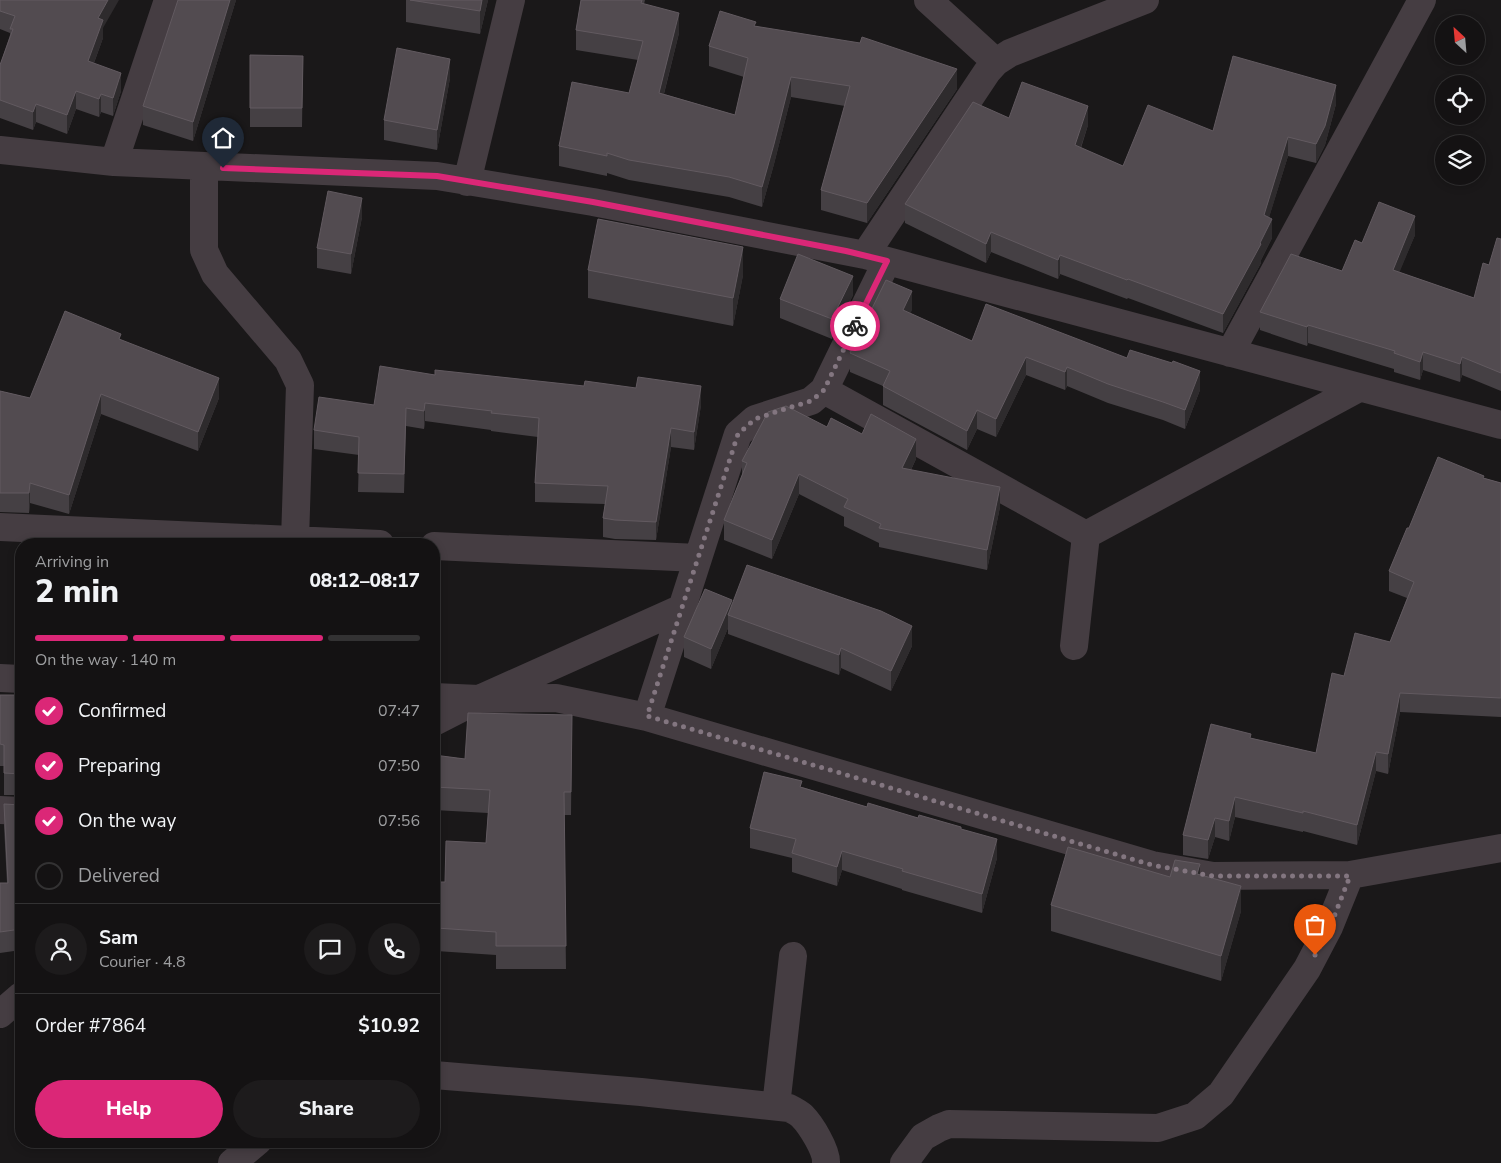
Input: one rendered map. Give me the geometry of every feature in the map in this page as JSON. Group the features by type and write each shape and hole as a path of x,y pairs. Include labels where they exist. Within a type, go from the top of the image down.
{"street":[{"path":"114,162 168,0"},
{"path":"467,182 511,0"},
{"path":"928,0 996,62"},
{"path":"647,716 738,434 755,419 811,401 824,390 876,258 982,80 996,62 1010,53 1145,0"},
{"path":"1230,353 1422,0"},
{"path":"0,150 114,162 437,176 593,202 876,258 1501,426"},
{"path":"204,167 204,250 216,274 288,360 300,385 295,538"},
{"path":"1086,535 1358,388"},
{"path":"824,390 1086,535"},
{"path":"0,527 250,538"},
{"path":"1074,646 1086,535"},
{"path":"440,546 698,558"},
{"path":"440,719 479,699 682,608"},
{"path":"0,678 15,679"},
{"path":"440,697 556,698 647,716 1152,865 1213,876 1350,876 1501,848"},
{"path":"0,810 15,811"},
{"path":"904,1163 923,1138 949,1124 1158,1128 1194,1116 1221,1094 1307,969 1330,927 1350,876"},
{"path":"776,1106 793,956"},
{"path":"0,1014 15,1001"},
{"path":"440,1075 641,1092 788,1108 802,1115 815,1134 826,1158 826,1163"},
{"path":"232,1163 250,1148"}],"building":[{"path":"0,0 108,0 98,18 103,20 88,61 121,73 113,98 101,94 99,99 76,91 67,115 36,104 33,112 0,100 0,65 13,29 10,29 15,16 0,11"},
{"path":"178,0 230,0 193,122 143,106"},
{"path":"410,0 482,0 480,11"},
{"path":"581,0 642,0 641,3 679,13 659,93 735,115 748,58 709,46 720,11 756,22 754,26 860,43 862,37 957,69 867,203 821,190 850,86 791,77 762,187 729,177 629,160 607,153 607,156 559,146 572,82 629,93 643,41 576,30"},
{"path":"397,48 450,59 437,130 384,120"},
{"path":"250,55 303,56 302,108 250,108"},
{"path":"1233,56 1336,85 1325,126 1316,144 1288,137 1264,215 1272,219 1261,244 1223,314 1060,255 1058,260 991,232 986,244 905,204 973,102 1009,118 1022,82 1088,106 1075,145 1123,166 1148,105 1213,131"},
{"path":"328,191 362,198 351,254 317,248"},
{"path":"1379,202 1415,216 1393,270 1474,298 1483,263 1489,265 1497,238 1501,239 1501,373 1462,357 1460,364 1423,352 1420,362 1394,353 1395,351 1260,312 1291,254 1342,271 1355,240 1362,243"},
{"path":"598,219 743,247 733,298 588,270"},
{"path":"798,254 853,276 832,319 780,299"},
{"path":"886,280 912,291 903,310 972,341 986,304 1127,358 1130,350 1172,363 1173,361 1200,371 1185,410 1108,384 1067,367 1065,372 1026,357 996,419 977,410 967,431 883,386 890,371 850,353"},
{"path":"65,311 121,334 119,339 219,378 198,432 101,394 69,495 30,483 29,493 0,493 0,391 30,398"},
{"path":"380,366 435,375 435,370 584,386 585,381 636,388 638,377 701,386 694,432 671,428 656,522 615,520 603,518 608,486 535,483 539,418 425,403 424,411 406,408 404,474 358,473 359,437 314,430 319,397 374,405"},
{"path":"786,406 827,427 831,418 862,434 871,414 916,439 902,468 1000,487 987,550 879,528 881,524 844,507 848,499 799,474 772,540 724,520 747,463 742,461 768,412"},
{"path":"1438,457 1484,476 1483,478 1501,483 1501,698 1400,693 1388,754 1376,752 1357,825 1303,811 1303,813 1235,797 1229,821 1215,818 1208,840 1183,835 1211,724 1251,734 1250,738 1316,753 1332,673 1344,676 1355,633 1390,642 1414,582 1389,571"},
{"path":"747,565 881,611 912,626 891,671 841,648 839,655 728,615"},
{"path":"705,589 732,600 711,649 684,637"},
{"path":"0,695 15,695 15,774 4,773 4,745 0,744"},
{"path":"468,713 572,715 571,792 564,792 566,946 496,946 496,932 440,928 440,882 445,882 446,841 486,843 490,790 440,787 440,756 465,759"},
{"path":"764,772 802,781 800,787 867,807 868,803 918,818 919,815 997,839 982,894 902,871 903,869 842,851 837,867 792,853 796,839 750,828"},
{"path":"4,804 15,805 15,930 0,932 0,883 8,883"},
{"path":"1068,847 1170,877 1175,860 1200,864 1197,874 1241,886 1221,956 1051,905"}],"way so far":[{"path":"855,326 824,390 811,401 755,419 738,434 647,716 1152,865 1213,876 1350,876 1330,927 1315,955"}],"route":[{"path":"223,168 437,176 593,202 846,251 887,261 855,326"}]}
